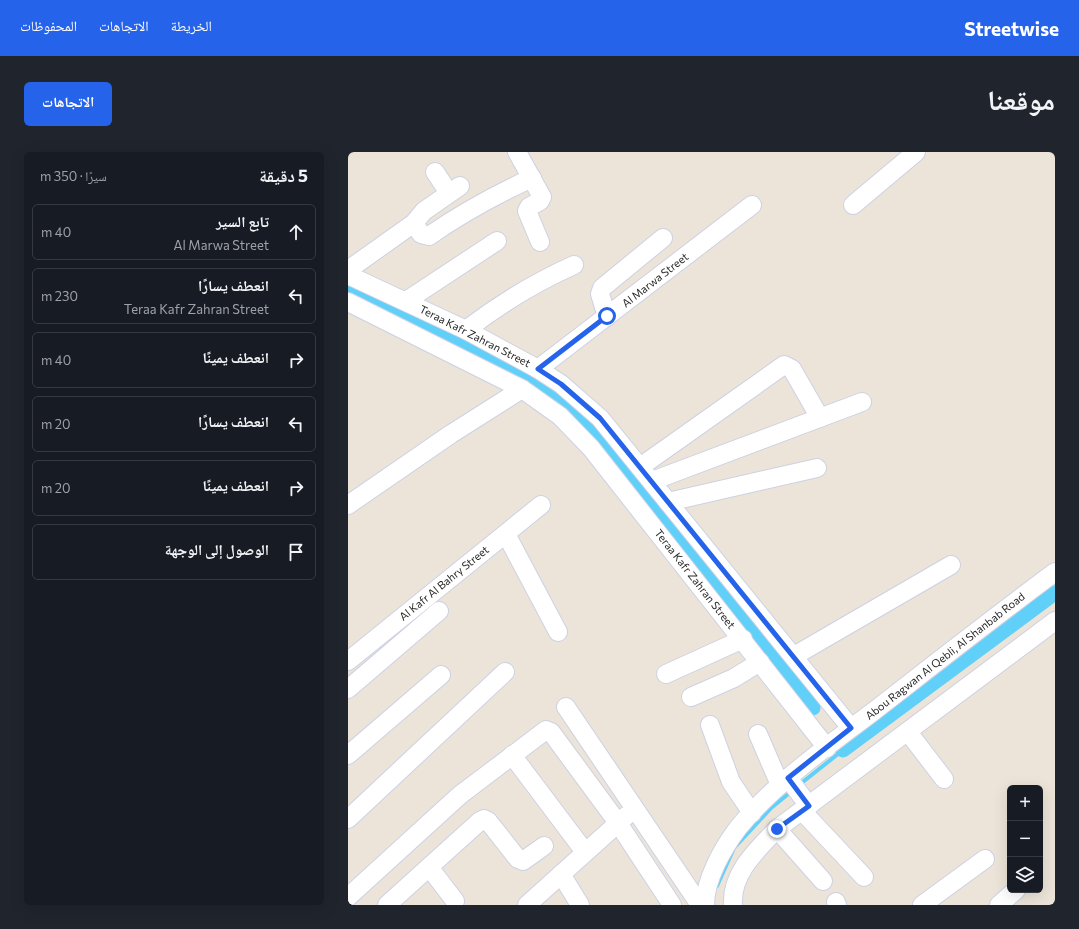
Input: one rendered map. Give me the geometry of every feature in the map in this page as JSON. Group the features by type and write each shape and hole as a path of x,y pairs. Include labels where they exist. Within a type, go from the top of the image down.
{"street":[{"path":"517,152 542,198 529,207 527,212 540,242"},
{"path":"853,205 916,152"},
{"path":"348,270 414,223 424,211 454,190 435,172"},
{"path":"414,223 421,234 429,236 461,214 495,195 532,178"},
{"name":"Al Marwa Street","path":"538,369 752,205"},
{"path":"607,316 600,294 602,288 663,238"},
{"path":"406,301 497,241"},
{"path":"466,330 512,297 536,282 574,264"},
{"name":"Teraa Kafr Zahran Street","path":"348,275 466,330 538,369 566,388 600,418 851,728"},
{"name":"Teraa Kafr Zahran Street","path":"348,302 522,389 560,416 591,448 743,639 827,748"},
{"path":"640,467 784,365 792,369 820,418"},
{"path":"348,505 451,434 522,389"},
{"path":"652,481 862,402"},
{"path":"668,502 817,468"},
{"name":"Al Kafr Al Bahry Street","path":"348,661 540,505"},
{"path":"506,534 558,632"},
{"path":"794,656 951,565"},
{"name":"Abou Ragwan Al Qebli, Al Shanbab Road","path":"716,902 711,876 722,854 738,829 752,813 786,781 851,728 1055,572"},
{"path":"348,688 439,611"},
{"path":"566,707 635,808 716,902 749,859 777,829 805,805 908,732 1055,621"},
{"path":"666,674 743,639"},
{"path":"691,697 734,678 760,662"},
{"path":"348,819 505,672"},
{"path":"348,755 441,675"},
{"path":"710,725 731,782 752,813"},
{"path":"348,897 460,795 542,732 548,730 618,823 672,905"},
{"path":"908,732 944,779"},
{"path":"758,734 786,781 864,878"},
{"path":"512,755 585,852"},
{"path":"527,905 635,808"},
{"path":"395,902 429,867 484,819 488,821 518,859 523,861 529,858 544,846"},
{"path":"777,829 823,881"},
{"path":"922,905 985,859"},
{"path":"429,867 455,901"},
{"path":"561,874 580,905"},
{"path":"999,905 1013,893"}],"waterway":[{"path":"348,290 544,387 604,444 657,505 776,657 813,708"},
{"path":"843,750 1055,593"},
{"path":"799,785 843,750"},
{"path":"717,886 734,848 771,808 792,791"}],"route":[{"path":"607,316 538,369 561,384 600,418 851,728 788,778 809,806 777,829"}]}
